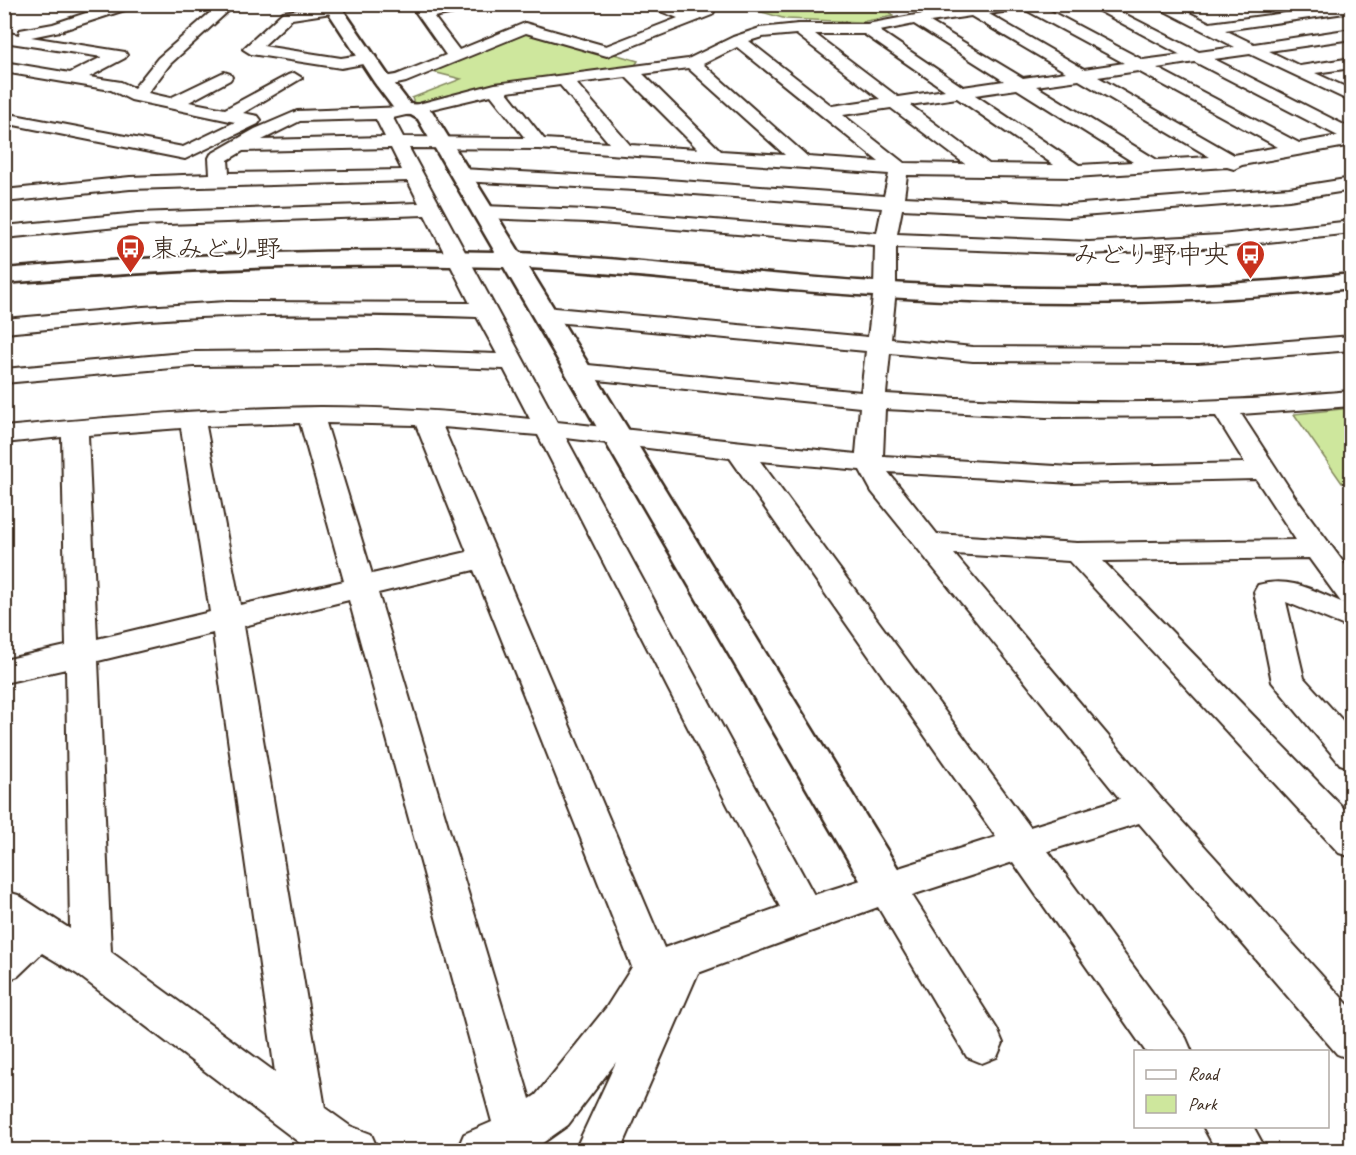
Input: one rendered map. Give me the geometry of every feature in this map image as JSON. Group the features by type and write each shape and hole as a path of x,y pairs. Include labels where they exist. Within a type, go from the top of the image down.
{"street":[{"path":"57,94 119,55 4,37 55,28 129,4"},
{"path":"137,96 164,61 229,4"},
{"path":"421,10 479,4"},
{"path":"383,82 400,79 525,28 607,51 700,15 649,4"},
{"path":"1093,4 1352,137"},
{"path":"220,179 218,158 261,133 297,116 382,114 495,89 692,63 738,40 760,33 798,29 867,29 915,19 1028,5 1298,150"},
{"path":"1164,7 1198,6"},
{"path":"368,59 341,63 251,49 288,15 332,7 368,59 383,82 409,109 425,115 618,435 886,888 982,1043"},
{"path":"1164,7 1349,94"},
{"path":"1209,28 1352,8"},
{"path":"421,10 456,57"},
{"path":"975,12 1350,228"},
{"path":"915,19 1155,167"},
{"path":"798,29 986,171"},
{"path":"867,29 1075,171"},
{"path":"829,112 1352,34"},
{"path":"738,40 899,169"},
{"path":"692,63 804,163"},
{"path":"1297,71 1352,63"},
{"path":"4,67 115,86 137,96 252,120 185,153 4,118"},
{"path":"630,71 714,155"},
{"path":"9,86 35,72"},
{"path":"173,103 224,77"},
{"path":"227,115 294,78"},
{"path":"564,80 624,149"},
{"path":"495,89 539,144"},
{"path":"382,114 805,916"},
{"path":"239,146 397,142 539,144 899,169 1075,171 1231,161 1298,150 1352,137"},
{"path":"899,169 886,240 885,289 869,463 882,486 1146,806 1352,1040"},
{"path":"4,196 130,183 413,175"},
{"path":"461,175 654,185 894,203 1069,211 1289,194 1352,184"},
{"path":"4,232 138,219 432,209"},
{"path":"482,212 588,216 886,240 1089,248 1221,241 1350,228"},
{"path":"4,276 209,260 366,256 457,257 588,264 885,289 1066,296 1224,291 1352,281"},
{"path":"4,326 122,315 226,309 370,307 486,310"},
{"path":"544,314 973,354 1198,356 1352,343"},
{"path":"4,376 194,359 377,357 513,362"},
{"path":"578,371 753,391 1046,409 1224,408 1352,398"},
{"path":"1224,408 1316,549 1352,595"},
{"path":"4,435 192,419 311,415 426,418 618,435 739,451 869,463 1072,475 1263,471"},
{"path":"311,415 518,1133"},
{"path":"426,418 483,558 668,966 598,1150"},
{"path":"192,419 227,620 305,1122"},
{"path":"75,428 91,961"},
{"path":"739,451 1170,1050"},
{"path":"930,543 1077,552 1316,549"},
{"path":"1077,552 1352,842"},
{"path":"4,672 483,558"},
{"path":"1352,619 1291,592 1269,592 1288,682 1352,754"},
{"path":"480,1150 518,1133 552,1110 668,966 886,888 1146,806"},
{"path":"4,907 39,931 91,961 305,1122 337,1144 355,1150"},
{"path":"4,963 39,931"}],"green space":[{"path":"738,5 885,5 893,16 861,22 786,19"},
{"path":"528,29 638,61 634,67 415,106 412,98 461,79 429,71"},
{"path":"1351,408 1351,483 1342,483 1294,414"}],"place":[{"name":"東みどり野","path":"130,274"},
{"name":"みどり野中央","path":"1250,280"}]}
